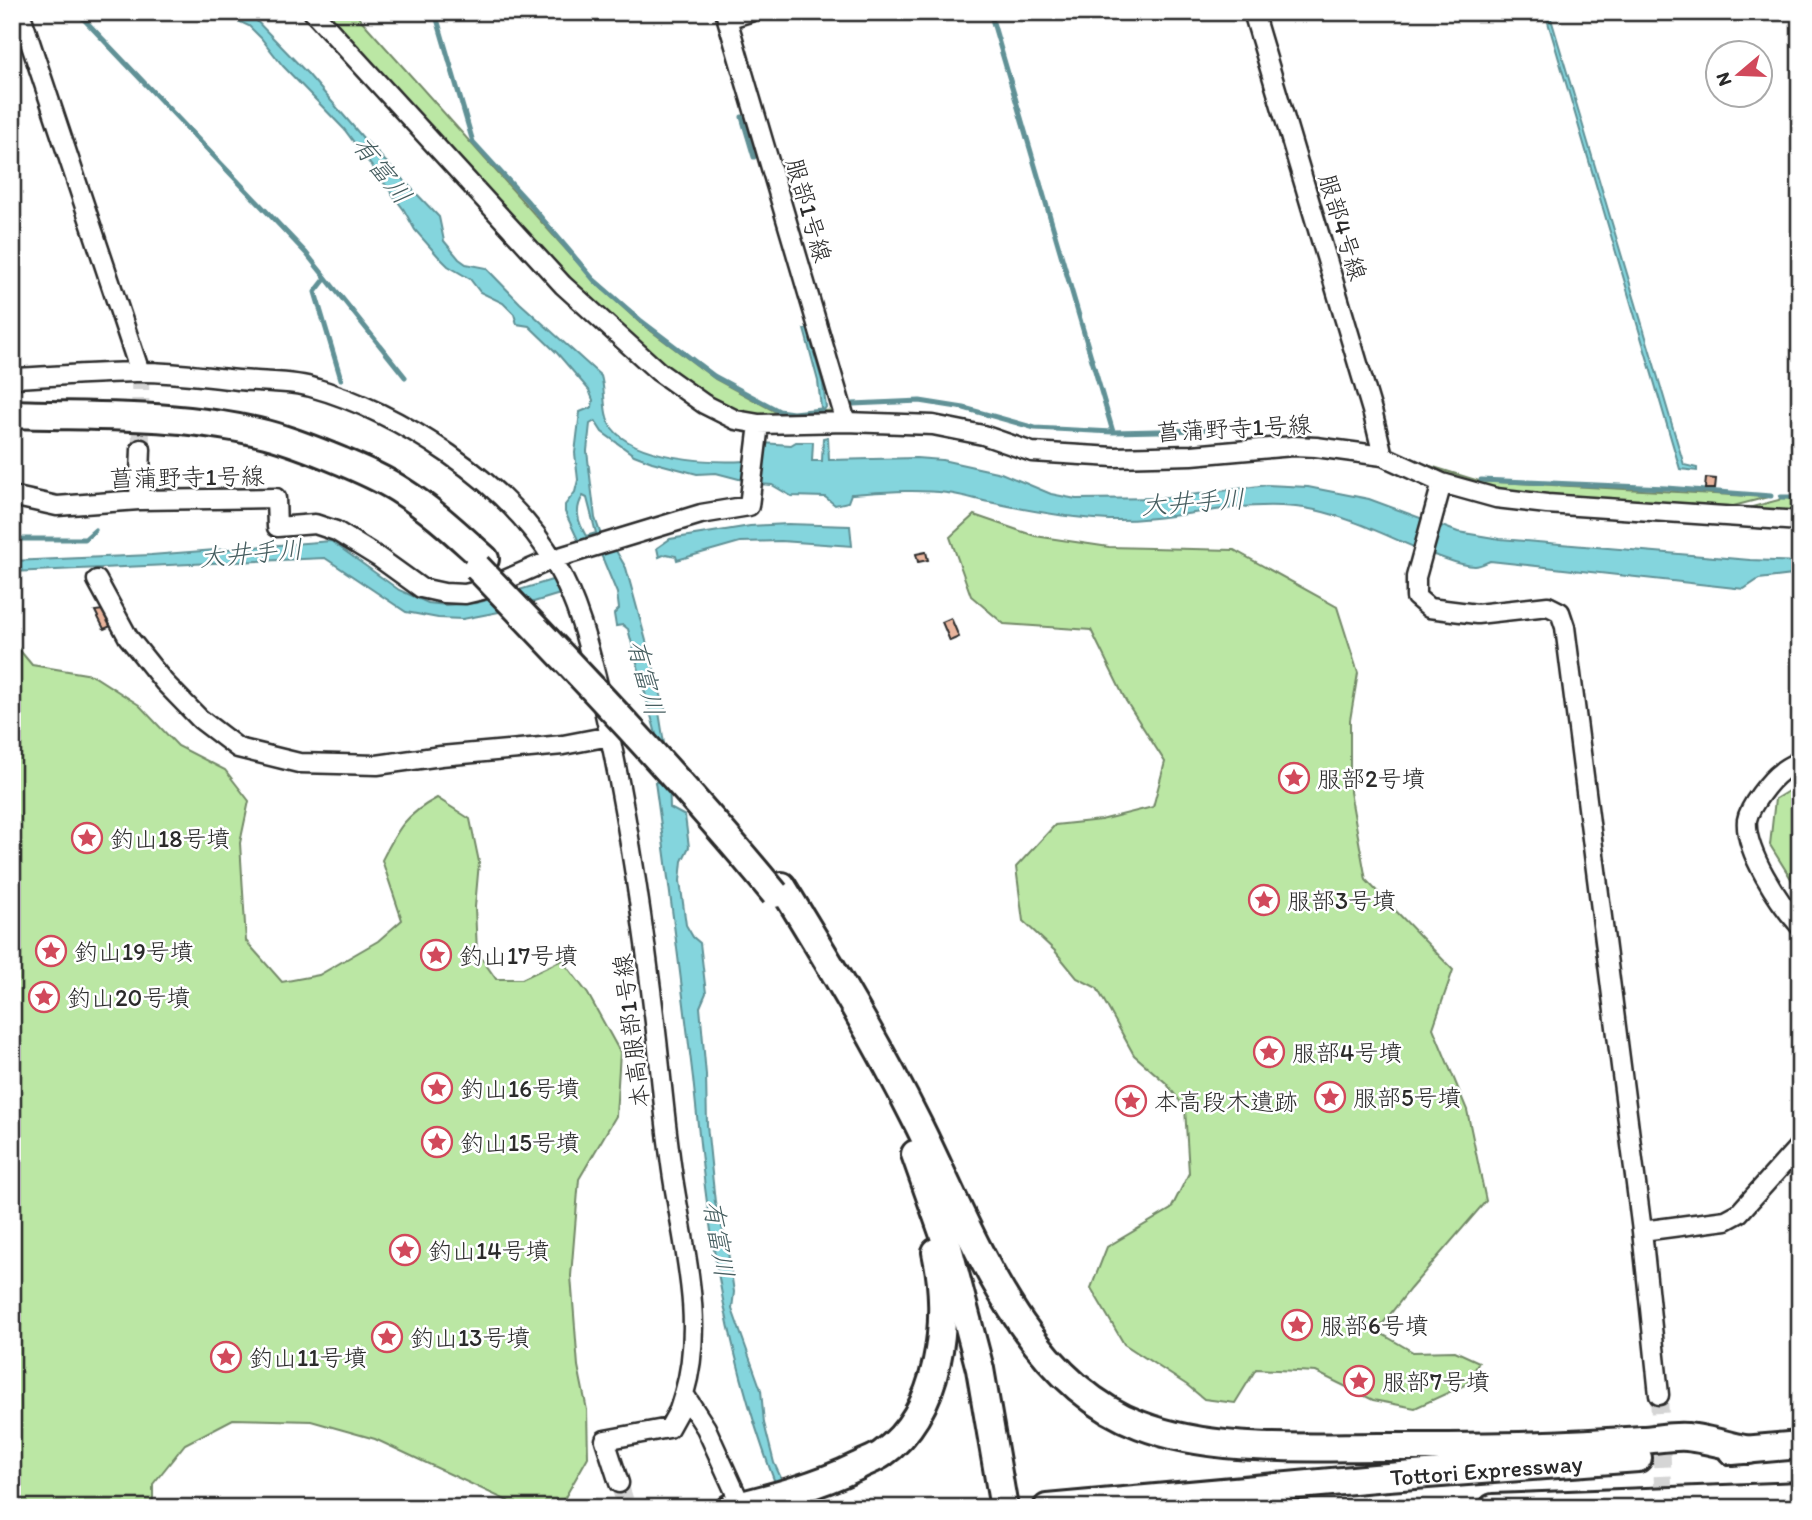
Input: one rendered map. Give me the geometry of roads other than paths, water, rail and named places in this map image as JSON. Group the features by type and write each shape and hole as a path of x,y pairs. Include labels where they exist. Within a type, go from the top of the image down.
{"highway":[{"path":"12,414 172,419 220,425 277,438 365,471 402,491 437,516 779,890 859,1013 919,1125 955,1205 999,1288 1034,1342 1070,1380 1100,1405 1137,1424 1167,1434 1257,1445 1535,1446 1686,1437 1749,1450"},
{"path":"12,424 171,430 220,435 308,458 363,481 432,525 481,563"},
{"path":"779,890 853,1019 905,1128 955,1272 980,1370 1004,1508"},
{"path":"738,1502 833,1478 882,1454 907,1428 924,1399 939,1362 942,1311 939,1263 905,1128"},
{"path":"955,1205 998,1384 1020,1508"},
{"name":"Tottori Expressway","path":"1047,1508 1376,1478 1800,1445"},
{"name":"Tottori Expressway","path":"1493,1508 1800,1496"}],"street":[{"path":"20,12 140,372"},
{"name":"菖蒲野寺1号線","path":"313,12 592,314 659,372 704,404 758,429 846,422 933,425 983,435 1032,452 1114,457 1179,456 1293,446 1336,449 1383,456 1439,491 1547,504 1800,521"},
{"path":"726,16 750,12"},
{"name":"服部4号線","path":"1253,12 1373,414 1383,456"},
{"name":"服部1号線","path":"726,16 846,422"},
{"name":"本高服部1号線","path":"12,378 140,372 309,386 388,416 438,446 484,481 559,558 587,640 610,736 630,841 647,950 672,1172 693,1309 693,1351 684,1394 669,1428 605,1440 619,1483"},
{"path":"559,558 701,513 749,506 758,429"},
{"path":"139,500 141,449"},
{"path":"1439,491 1416,577 1416,597 1429,608 1477,614 1548,606 1560,612 1565,627 1642,1231 1659,1395"},
{"name":"菖蒲野寺1号線","path":"12,496 57,506 139,500 276,498 277,527 314,524 336,531 378,556 421,588 443,593 465,594 482,590 559,558"},
{"path":"97,580 128,637 164,682 200,719 238,748 299,763 377,765 441,756 563,745 610,736"},
{"path":"1800,761 1780,772 1756,801 1747,820 1749,843 1765,876 1800,926"},
{"path":"1642,1231 1726,1220 1739,1213 1800,1145"},
{"path":"684,1394 706,1428 738,1502"}],"water":[{"path":"219,12 248,12 439,217 444,241 459,259 466,264 486,268 520,303 601,376 605,410 612,428 638,447 694,460 745,461 751,460 762,443 791,445 796,442 813,442 812,461 822,461 823,438 828,437 829,460 942,460 1001,473 1051,494 1076,499 1167,498 1267,485 1308,487 1369,499 1458,532 1500,539 1800,562 1800,574 1759,579 1744,589 1490,561 1479,566 1470,566 1434,555 1345,519 1289,506 1109,520 1080,518 935,492 851,494 848,502 835,505 825,497 791,496 772,485 716,473 697,474 652,462 634,455 602,432 595,421 590,424 587,451 595,518 601,535 615,549 626,568 665,710 659,712 669,775 670,808 685,816 689,847 682,861 680,881 686,925 700,943 706,993 700,1007 715,1202 727,1245 734,1292 732,1309 761,1390 764,1423 774,1463 795,1508 785,1508 745,1392 730,1333 714,1249 655,782 661,782 657,738 628,629 623,625 616,626 614,614 619,609 617,593 600,552 579,542 565,512 565,505 575,492 578,480 575,453 580,412 592,407 593,400 589,390 557,353 529,326 517,324 514,314 503,303 480,292 470,279 448,266 438,256 415,230 404,210 344,129 283,66 249,26","holes":["583,496 587,498 596,533 586,536 578,511"]},
{"path":"1545,12 1549,12 1684,465 1697,468 1697,471 1680,469"},
{"path":"804,329 807,329 823,384 826,407 824,410 821,408 818,381"},
{"path":"750,526 850,526 852,546 781,541 740,542 677,560 676,556 666,554 659,557 657,548 670,539"},
{"name":"大井手川","path":"331,541 399,590 428,603 477,603 555,579 560,594 504,611 463,619 438,618 406,612 325,558 12,572 12,561 151,555"}],"waterway":[{"path":"77,12 306,253 405,377"},
{"path":"435,12 473,142 594,280 640,320 714,376 779,411 793,413 821,410"},
{"path":"990,12 1113,432"},
{"path":"742,117 754,157"},
{"path":"326,278 315,292 341,379"},
{"path":"853,404 920,401 964,408 1035,428 1113,432 1203,430"},
{"path":"1481,480 1666,488 1771,496"},
{"path":"1781,497 1800,497"},
{"path":"12,539 85,539 95,530"}],"tunnel":[{"path":"140,372 141,449"},
{"path":"1659,1395 1664,1508"},
{"path":"619,1483 627,1508"}],"place":[{"name":"服部2号墳","path":"1294,778"},
{"name":"釣山18号墳","path":"87,838"},
{"name":"服部3号墳","path":"1264,900"},
{"name":"釣山19号墳","path":"51,951"},
{"name":"釣山17号墳","path":"436,955"},
{"name":"釣山20号墳","path":"44,997"},
{"name":"服部4号墳","path":"1269,1052"},
{"name":"釣山16号墳","path":"437,1088"},
{"name":"服部5号墳","path":"1330,1097"},
{"name":"本高段木遺跡","path":"1131,1101"},
{"name":"釣山15号墳","path":"437,1142"},
{"name":"釣山14号墳","path":"405,1250"},
{"name":"服部6号墳","path":"1297,1325"},
{"name":"釣山13号墳","path":"387,1337"},
{"name":"釣山11号墳","path":"226,1357"},
{"name":"服部7号墳","path":"1359,1381"}],"water label":[{"name":"有富川","path":"382,170"},
{"name":"有富川","path":"646,678"},
{"name":"有富川","path":"719,1239"}]}
